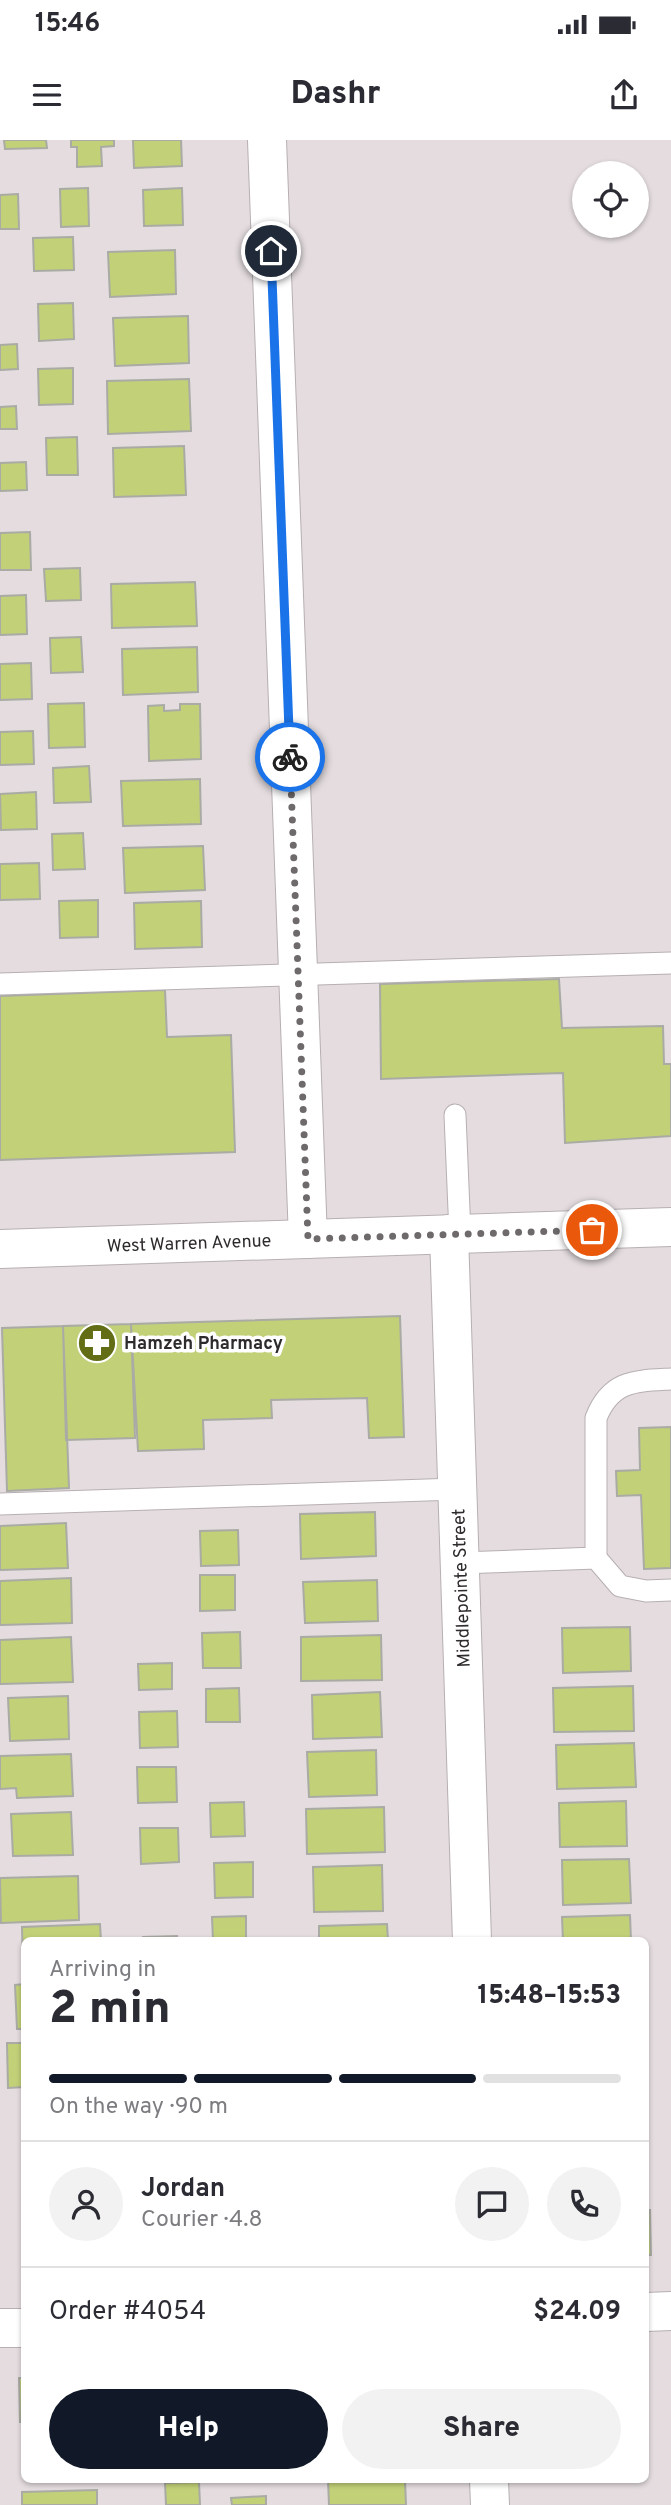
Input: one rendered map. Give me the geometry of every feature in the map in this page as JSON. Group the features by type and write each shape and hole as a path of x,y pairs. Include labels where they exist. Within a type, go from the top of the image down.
{"street":[{"path":"267,140 308,1239"},
{"name":"West Warren Avenue","path":"0,1249 671,1227"},
{"name":"Middlepointe Street","path":"455,1234 457,1489 472,1937"},
{"path":"649,2312 671,2311"},
{"path":"0,2329 21,2328"},
{"path":"489,2483 490,2505"}],"lane":[{"path":"0,984 671,963"},
{"path":"455,1115 455,1234"},
{"path":"671,1379 634,1381 617,1388 602,1403 596,1418 596,1558 620,1586 646,1591 671,1590"},
{"path":"0,1504 457,1489"},
{"path":"460,1563 596,1558"}],"building":[{"path":"4,140 46,140 47,148 5,149"},
{"path":"71,140 114,140 114,146 101,147 102,166 77,167 77,147 71,147"},
{"path":"133,140 181,140 182,166 134,168"},
{"path":"88,188 89,226 61,227 60,189"},
{"path":"182,188 183,225 144,226 143,190"},
{"path":"18,194 19,229 0,229 0,195"},
{"path":"73,237 74,270 34,271 33,238"},
{"path":"175,250 176,294 110,297 108,252"},
{"path":"73,303 74,339 39,341 38,304"},
{"path":"188,316 189,363 115,366 113,318"},
{"path":"17,344 18,369 0,370 0,345"},
{"path":"73,368 73,404 39,405 38,369"},
{"path":"189,379 191,431 108,434 107,381"},
{"path":"16,406 17,429 0,429 0,407"},
{"path":"77,437 78,475 47,475 46,438"},
{"path":"184,446 186,495 114,497 113,448"},
{"path":"26,462 27,490 0,491 0,463"},
{"path":"30,532 31,570 0,570 0,533"},
{"path":"80,568 81,600 46,601 44,569"},
{"path":"195,582 197,626 112,628 111,584"},
{"path":"26,595 27,634 0,635 0,596"},
{"path":"81,637 83,672 51,673 50,638"},
{"path":"197,647 198,692 123,695 122,649"},
{"path":"31,663 32,699 0,700 0,664"},
{"path":"84,703 85,747 49,748 48,704"},
{"path":"180,704 200,704 201,759 149,761 148,706 164,705 164,711 180,710"},
{"path":"33,731 34,764 0,765 0,732"},
{"path":"89,766 91,802 54,803 53,768"},
{"path":"200,779 201,824 123,826 121,781"},
{"path":"36,792 37,829 1,830 0,794"},
{"path":"83,833 85,869 53,870 52,834"},
{"path":"203,846 205,890 125,893 123,848"},
{"path":"39,863 40,899 0,900 0,864"},
{"path":"98,900 98,937 60,938 59,901"},
{"path":"201,901 202,947 135,949 134,903"},
{"path":"559,979 562,1028 663,1026 664,1064 671,1064 671,1136 565,1143 563,1073 381,1079 380,984"},
{"path":"165,990 167,1037 231,1035 235,1152 0,1160 0,996"},
{"path":"400,1316 404,1437 369,1438 367,1398 271,1400 272,1418 203,1420 204,1449 138,1451 131,1324"},
{"path":"131,1324 135,1438 66,1440 63,1326"},
{"path":"63,1326 69,1488 7,1491 2,1328"},
{"path":"671,1427 671,1568 644,1569 641,1495 617,1496 616,1471 640,1470 639,1428"},
{"path":"375,1512 376,1556 301,1559 300,1514"},
{"path":"66,1523 68,1568 0,1570 0,1526"},
{"path":"238,1530 239,1565 201,1566 200,1531"},
{"path":"200,1575 235,1575 235,1610 200,1611"},
{"path":"71,1578 72,1623 0,1625 0,1581"},
{"path":"377,1580 378,1621 305,1623 303,1582"},
{"path":"630,1627 631,1671 563,1673 562,1628"},
{"path":"240,1632 241,1668 203,1668 202,1633"},
{"path":"381,1635 382,1680 301,1681 301,1637"},
{"path":"71,1637 73,1682 0,1684 0,1640"},
{"path":"172,1663 172,1689 139,1690 138,1664"},
{"path":"633,1686 634,1731 554,1732 553,1688"},
{"path":"239,1688 240,1722 206,1722 206,1689"},
{"path":"380,1692 382,1737 313,1739 312,1695"},
{"path":"68,1696 69,1739 10,1741 8,1698"},
{"path":"177,1711 178,1747 140,1748 139,1712"},
{"path":"634,1743 636,1787 557,1789 556,1745"},
{"path":"376,1750 377,1795 309,1797 307,1752"},
{"path":"71,1754 73,1796 17,1798 16,1788 0,1789 0,1756"},
{"path":"137,1767 176,1767 177,1802 138,1803"},
{"path":"626,1801 627,1846 560,1847 559,1803"},
{"path":"244,1802 245,1836 211,1837 210,1803"},
{"path":"384,1807 385,1852 307,1854 306,1809"},
{"path":"71,1812 73,1855 13,1856 11,1814"},
{"path":"140,1828 178,1828 179,1862 141,1864"},
{"path":"629,1859 631,1903 563,1905 562,1860"},
{"path":"253,1862 253,1897 215,1898 214,1863"},
{"path":"382,1865 383,1911 314,1912 313,1867"},
{"path":"78,1876 79,1920 1,1923 0,1878"},
{"path":"630,1915 631,1937 563,1937 562,1917"},
{"path":"246,1916 246,1937 213,1937 212,1917"},
{"path":"100,1924 101,1937 22,1937 22,1927"},
{"path":"387,1924 388,1937 319,1937 319,1926"},
{"path":"21,1984 21,2029 17,2029 15,1985"},
{"path":"7,2043 21,2043 21,2087 8,2088"},
{"path":"649,2210 650,2210 649,2255"},
{"path":"19,2378 21,2378 21,2422"},
{"path":"165,2483 199,2483 200,2505 166,2505"},
{"path":"328,2483 405,2483 406,2505 329,2505"},
{"path":"97,2490 97,2505 22,2505 22,2492"},
{"path":"266,2496 266,2505 232,2505 231,2498"}],"way so far":[{"path":"290,757 308,1239 592,1230"}],"place":[{"name":"Hamzeh Pharmacy","path":"97,1343"}],"route":[{"path":"271,251 290,757"}]}
